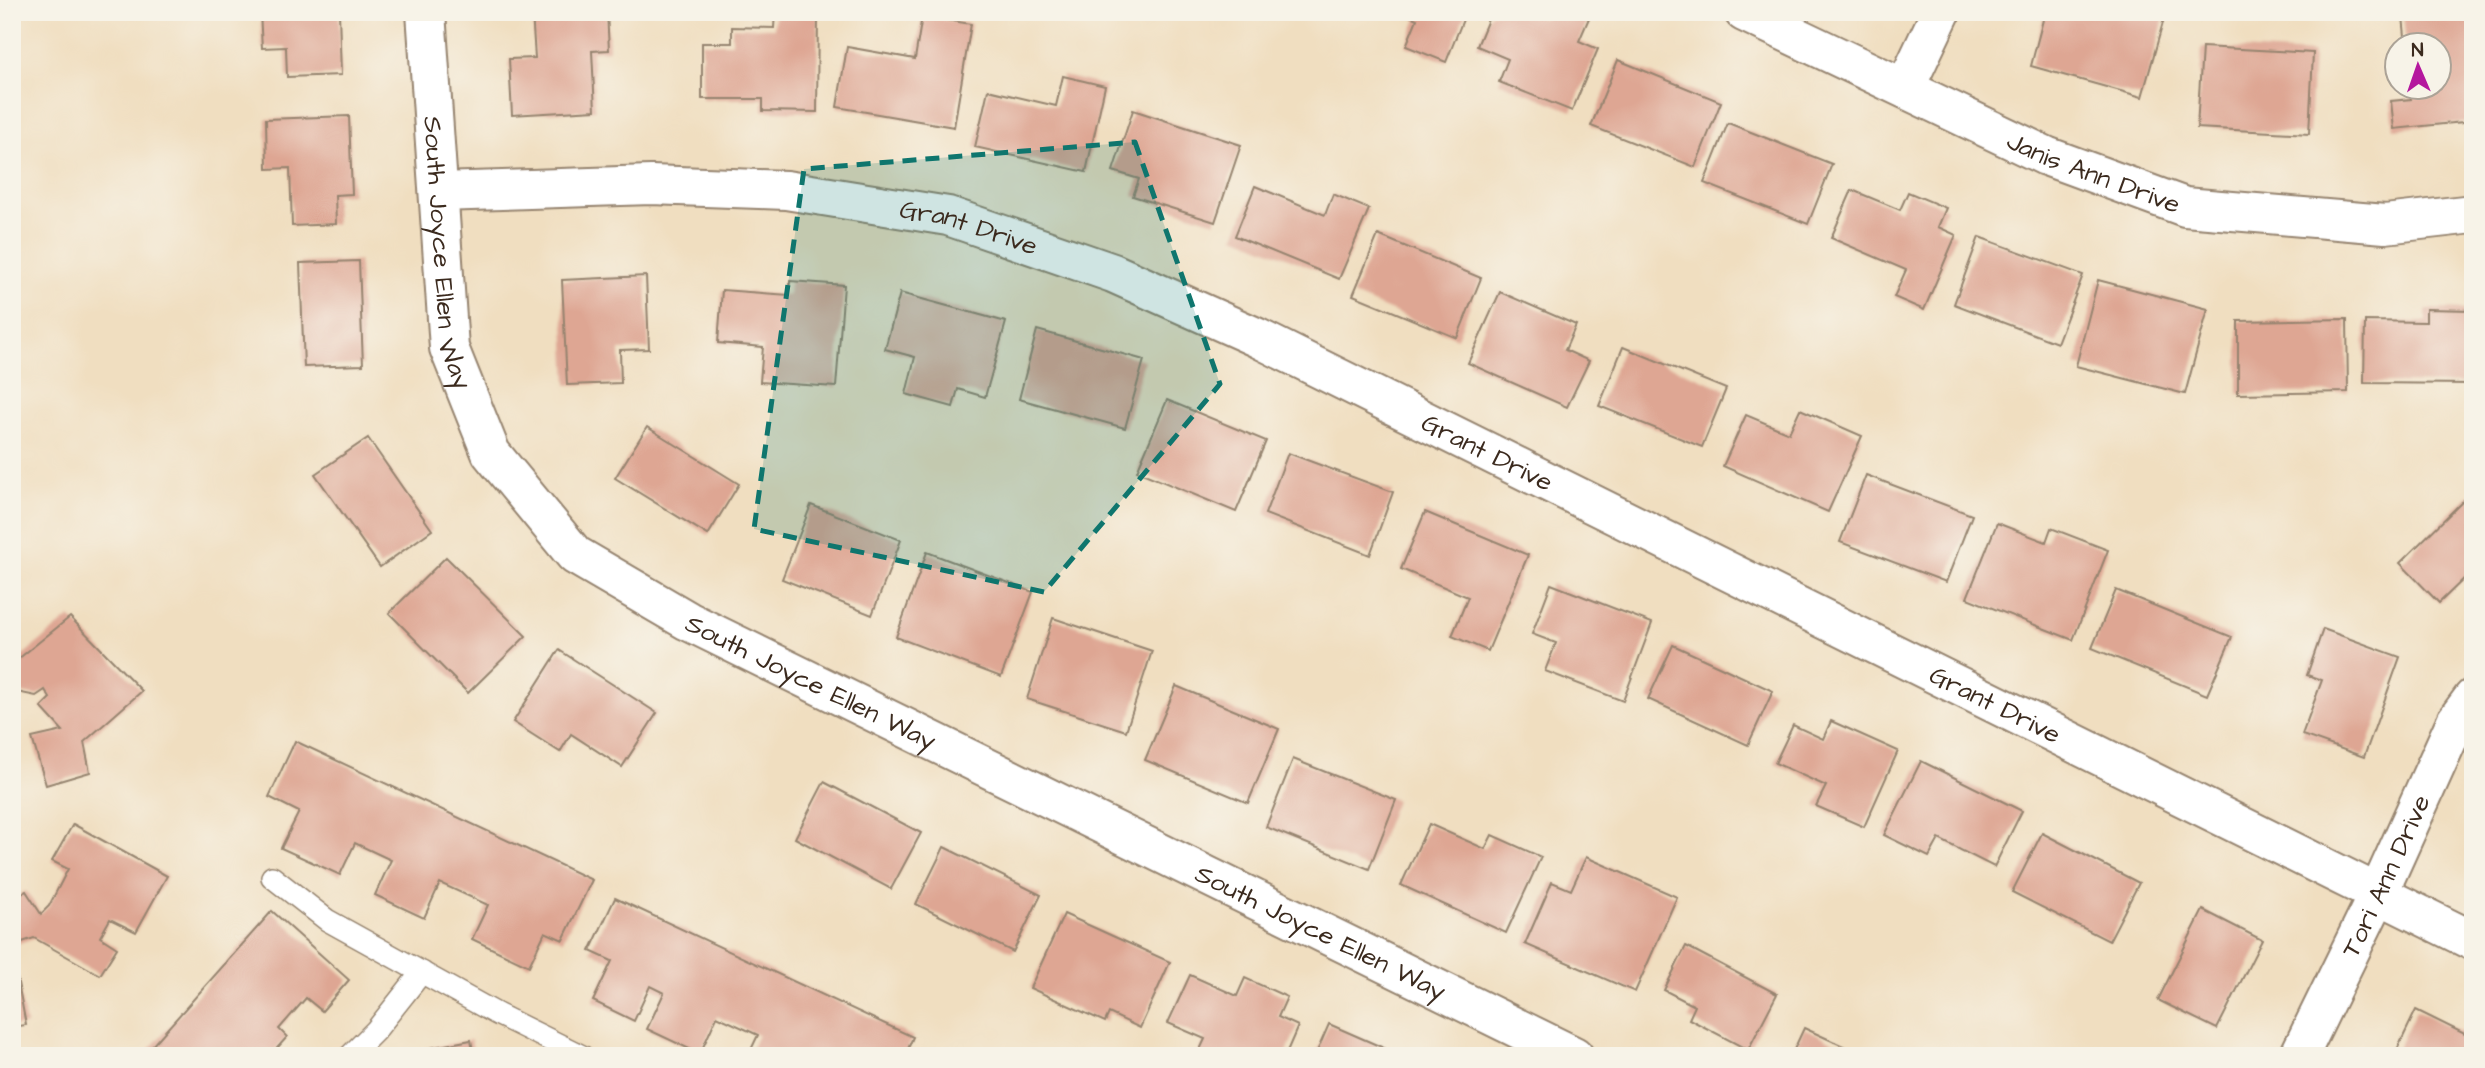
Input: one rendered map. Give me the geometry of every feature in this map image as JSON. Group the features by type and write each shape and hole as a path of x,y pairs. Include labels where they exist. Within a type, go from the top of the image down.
{"street":[{"name":"South Joyce Ellen Way","path":"426,12 449,348 491,453 575,555 688,621 1574,1056"},
{"name":"Janis Ann Drive","path":"1744,12 2046,156 2185,207 2385,224 2473,214"},
{"path":"1905,88 1941,12"},
{"name":"Grant Drive","path":"439,192 651,185 786,190 948,216 1113,273 1258,338 2473,941"},
{"name":"Tori Ann Drive","path":"2299,1056 2378,894 2456,721 2473,698"}],"lane":[{"path":"272,877 327,920 497,1014 582,1056"},
{"path":"351,1056 376,1030 422,972"}],"highlighted area":[{"path":"1135,142 1220,384 1044,592 754,529 804,169"}],"building":[{"path":"260,12 339,12 341,75 287,77 286,47 262,48"},
{"path":"532,12 607,12 609,50 592,51 595,110 512,115 509,59 535,58"},
{"path":"775,12 818,12 817,112 763,111 763,99 702,99 702,43 732,43 732,27 774,28"},
{"path":"1400,12 1466,12 1446,62 1406,46 1417,19"},
{"path":"1491,12 1526,12 1543,19 1546,12 1574,12 1589,18 1579,41 1598,49 1572,111 1499,82 1508,59 1477,46"},
{"path":"2045,12 2139,12 2164,19 2142,97 2031,66"},
{"path":"2473,12 2473,121 2394,129 2391,102 2454,102 2454,32 2405,32 2403,16"},
{"path":"922,16 971,24 954,127 837,107 847,47 915,59"},
{"path":"2202,47 2313,53 2309,134 2197,128"},
{"path":"1618,60 1721,102 1695,167 1591,126"},
{"path":"1063,76 1105,86 1086,172 975,147 988,90 1056,106"},
{"path":"1133,110 1241,145 1215,222 1133,196 1139,179 1113,171"},
{"path":"349,116 352,194 335,195 336,224 292,226 290,168 267,169 266,119"},
{"path":"1728,123 1832,164 1808,224 1704,183"},
{"path":"1255,186 1325,215 1333,194 1369,209 1339,279 1235,236"},
{"path":"1852,190 1900,210 1908,192 1946,208 1938,227 1956,235 1924,310 1894,297 1906,270 1831,238"},
{"path":"1378,235 1481,278 1457,338 1353,295"},
{"path":"1979,237 2083,275 2057,343 1954,304"},
{"path":"359,261 363,365 304,367 300,263"},
{"path":"646,276 649,349 620,350 621,383 567,385 562,280"},
{"path":"2098,280 2208,309 2185,394 2076,366"},
{"path":"790,281 844,285 836,387 760,382 763,347 718,343 722,290 789,295"},
{"path":"1500,292 1576,325 1565,350 1589,361 1567,407 1468,363"},
{"path":"900,293 1006,322 985,397 958,389 953,407 906,394 915,357 885,349"},
{"path":"2426,309 2473,310 2473,384 2364,383 2365,321 2426,322"},
{"path":"2347,319 2348,392 2238,394 2238,321"},
{"path":"1037,330 1144,360 1125,428 1019,399"},
{"path":"1623,347 1726,389 1702,447 1599,406"},
{"path":"1167,400 1266,441 1236,512 1137,471"},
{"path":"1800,409 1862,436 1828,512 1723,466 1746,415 1789,433"},
{"path":"647,427 739,484 708,535 615,478"},
{"path":"368,438 432,530 380,567 315,474"},
{"path":"1288,453 1393,492 1370,555 1265,514"},
{"path":"1866,475 1972,515 1946,582 1840,542"},
{"path":"2469,495 2473,499 2473,570 2439,603 2400,563"},
{"path":"811,505 901,540 872,615 782,579"},
{"path":"1425,512 1528,555 1488,651 1452,636 1468,597 1401,569"},
{"path":"1997,523 2046,542 2051,528 2108,550 2073,640 1967,598"},
{"path":"927,552 1033,592 1001,677 896,637"},
{"path":"446,557 526,636 468,693 389,613"},
{"path":"1551,584 1652,623 1623,701 1545,671 1556,643 1532,634"},
{"path":"2116,590 2232,637 2207,695 2092,648"},
{"path":"70,617 142,691 84,742 90,772 46,785 32,738 63,731 41,707 50,698 45,690 36,696 12,691 12,664"},
{"path":"1053,618 1152,651 1126,731 1027,699"},
{"path":"2323,629 2400,657 2364,757 2302,735 2322,680 2307,675"},
{"path":"1673,645 1773,691 1748,745 1648,699"},
{"path":"559,650 657,713 622,767 571,734 560,752 513,722"},
{"path":"1176,686 1279,729 1248,803 1145,760"},
{"path":"1831,721 1898,751 1864,827 1816,806 1826,786 1775,763 1793,725 1823,739"},
{"path":"295,741 592,880 563,940 545,932 529,966 472,939 488,905 440,883 424,918 375,895 391,860 355,843 340,875 281,848 299,812 269,797"},
{"path":"1293,759 1396,800 1369,869 1266,827"},
{"path":"1921,761 2022,811 1994,867 1939,839 1929,857 1884,835"},
{"path":"824,782 921,833 891,889 795,838"},
{"path":"73,824 167,876 136,932 110,919 100,937 117,948 100,975 34,938 16,944 12,938 12,898 26,891 41,914 49,906 68,869 52,861"},
{"path":"1429,824 1485,849 1492,835 1541,857 1506,933 1401,885"},
{"path":"2042,833 2139,883 2109,941 2012,892"},
{"path":"944,847 1041,895 1013,952 916,904"},
{"path":"1586,857 1677,897 1635,992 1525,944 1552,882 1571,890"},
{"path":"615,898 913,1037 905,1056 748,1056 758,1035 717,1016 700,1054 647,1029 664,993 650,986 634,1021 593,1001 612,961 590,951"},
{"path":"2203,910 2262,940 2217,1029 2158,1000"},
{"path":"272,911 349,980 322,1011 306,998 279,1029 287,1037 270,1056 143,1056"},
{"path":"1064,914 1170,962 1140,1028 1109,1013 1105,1022 1030,988"},
{"path":"1686,946 1777,994 1748,1050 1689,1019 1695,1006 1664,990"},
{"path":"12,967 15,967 26,1025 12,1027"},
{"path":"1190,975 1237,996 1245,978 1287,997 1278,1017 1298,1026 1285,1056 1197,1056 1205,1039 1168,1023"},
{"path":"2416,1010 2473,1038 2473,1056 2394,1056"},
{"path":"1329,1024 1402,1056 1315,1056"},
{"path":"1804,1028 1865,1056 1791,1056"},
{"path":"471,1040 474,1056 431,1056 429,1048"}]}
